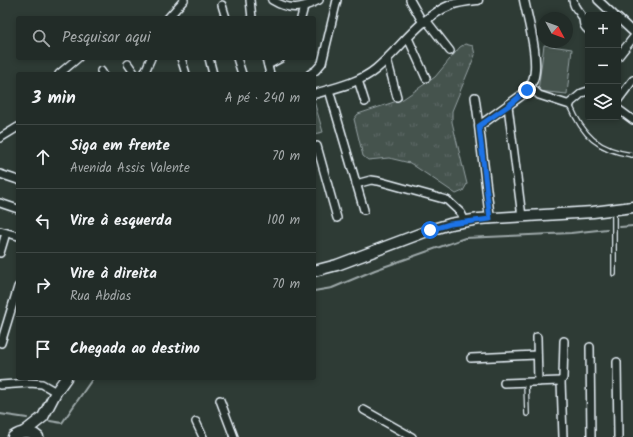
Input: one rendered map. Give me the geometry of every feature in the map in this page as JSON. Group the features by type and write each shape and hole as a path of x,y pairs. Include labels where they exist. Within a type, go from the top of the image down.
{"main road":[{"path":"316,270 337,265 441,226 465,221 614,210 633,207"},
{"path":"13,437 24,432 30,432 39,437 42,434 43,417 56,392 65,380"},
{"path":"24,432 43,417"}],"street":[{"path":"169,16 184,0"},
{"path":"250,0 252,16"},
{"path":"272,0 291,8 304,7 319,0"},
{"path":"313,72 322,63 337,0"},
{"path":"410,0 424,22 450,51"},
{"path":"316,93 358,80 376,69 424,22 454,2 478,0"},
{"path":"479,126 522,95 530,86 534,75 535,56 524,0"},
{"path":"573,0 574,7 582,16 585,27"},
{"path":"598,0 611,12"},
{"path":"222,5 225,16"},
{"path":"302,16 304,7"},
{"path":"621,21 633,32"},
{"path":"408,38 426,78"},
{"path":"621,53 633,38"},
{"path":"387,59 396,97"},
{"path":"61,72 76,60"},
{"path":"145,72 150,60"},
{"path":"182,60 185,72"},
{"path":"210,60 213,72"},
{"path":"238,60 241,72"},
{"path":"267,62 270,72"},
{"path":"128,64 134,72"},
{"path":"358,80 365,102"},
{"path":"621,97 632,84"},
{"path":"530,86 539,95 569,104 585,92"},
{"path":"328,90 364,210"},
{"path":"475,97 490,219"},
{"path":"508,106 522,217"},
{"path":"621,110 633,120"},
{"path":"0,138 16,128"},
{"path":"317,146 337,218"},
{"path":"0,174 16,179"},
{"path":"356,184 371,180 378,181 447,200 460,213 465,221"},
{"path":"0,203 16,208"},
{"path":"0,253 3,232 16,235"},
{"path":"2,343 16,294"},
{"path":"537,337 538,382"},
{"path":"563,437 561,381 564,378 564,341"},
{"path":"590,347 591,437"},
{"path":"471,358 537,355"},
{"path":"617,362 618,437"},
{"path":"504,383 561,381"},
{"path":"0,385 30,383 42,384 56,392"},
{"path":"220,400 234,437"},
{"path":"364,410 412,437"},
{"path":"196,422 203,437"}],"lane":[{"path":"569,104 586,134 592,140 611,150 632,155"},
{"path":"614,210 614,274"},
{"path":"526,382 527,414"}],"green space":[{"path":"465,44 473,46 475,55 452,111 452,122 467,184 463,191 456,194 410,163 389,158 368,160 363,156 354,119 358,114 403,99 435,77 460,47"},
{"path":"544,48 572,49 567,94 538,91"},
{"path":"316,108 323,132 316,134"}],"waterway":[{"path":"620,227 633,226"},
{"path":"316,291 332,288 375,270 465,238 571,233 607,229"},
{"path":"50,421 62,423 92,380"},
{"path":"0,414 27,418"}],"route":[{"path":"430,230 465,221 490,219 479,126 508,106 527,90"}]}
